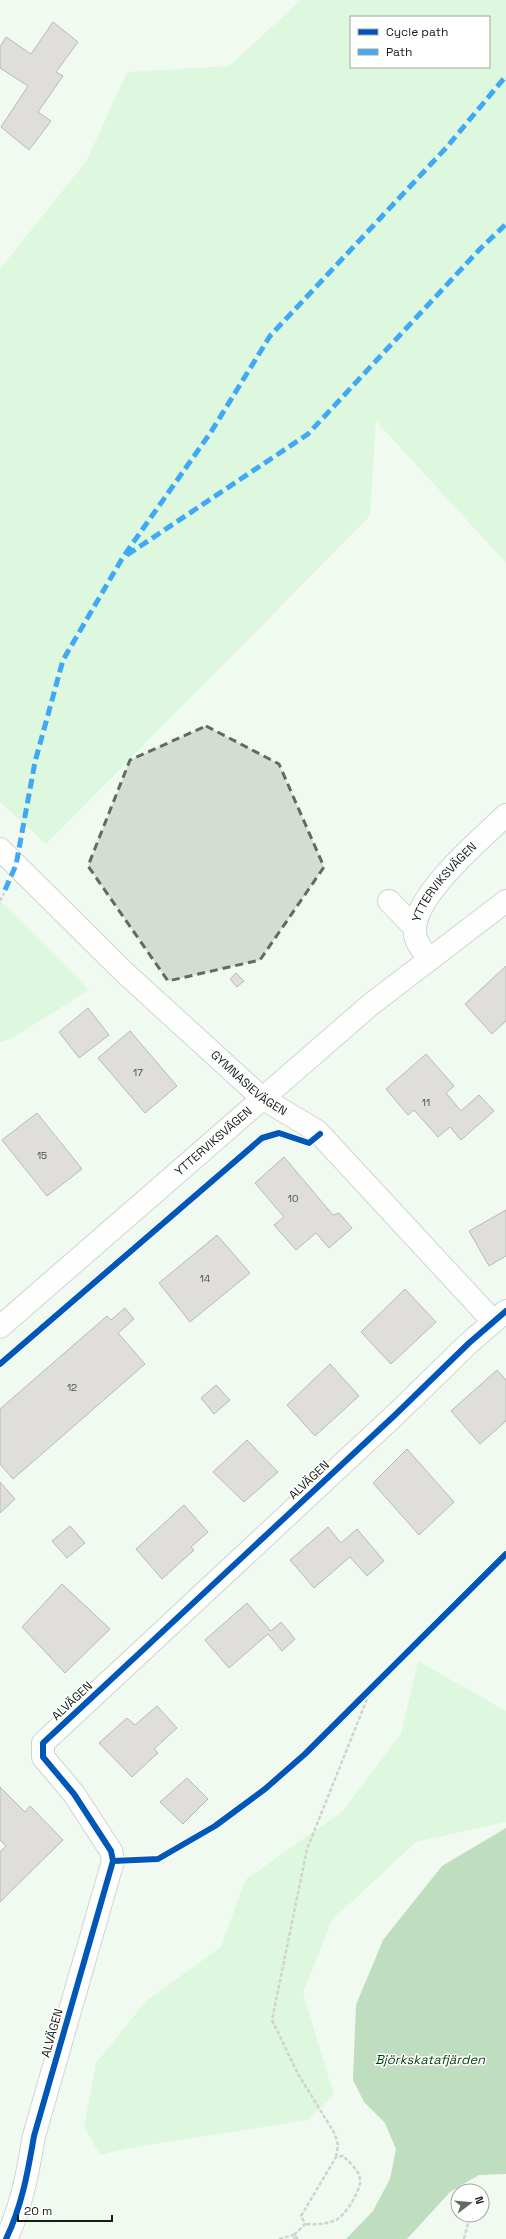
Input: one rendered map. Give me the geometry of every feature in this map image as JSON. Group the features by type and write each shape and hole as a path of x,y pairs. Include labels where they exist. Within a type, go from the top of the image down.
{"street":[{"name":"YTTERVIKSVÄGEN","path":"430,960 416,941 415,928 421,908 431,891 506,815"},
{"name":"GYMNASIEVÄGEN","path":"0,849 124,972 262,1098 317,1131 499,1316"},
{"path":"389,901 415,928"},
{"name":"YTTERVIKSVÄGEN","path":"0,1327 370,1005 506,901"},
{"name":"ALVÄGEN","path":"6,2239 15,2218 28,2173 34,2136 113,1860 111,1851 74,1794 43,1757 43,1743 499,1316"}],"path":[{"path":"0,901 5,890"},
{"path":"358,1700 379,1679"},
{"path":"305,2224 301,2216 336,2157 338,2145 335,2134 298,2074 272,2020 308,1849 373,1684"},
{"path":"305,2224 311,2225 335,2221 345,2212 356,2195 360,2186 360,2177 343,2156 336,2157"},
{"path":"464,2239 468,2223"},
{"path":"294,2237 305,2224"},
{"path":"279,2239 294,2237 298,2239"}],"highlighted area":[{"path":"206,726 279,764 324,867 260,960 168,981 88,866 130,760"}],"shaded area":[{"path":"301,0 506,0 506,563 376,421 370,516 46,844 0,802 0,269 87,160 127,72 229,66"},
{"path":"0,901 89,990 11,1039 0,1042"},
{"path":"418,1661 506,1711 506,1822 416,1842 332,1920 303,1993 334,2095 308,2120 129,2148 100,2155 84,2127 96,2063 146,2001 221,1947 245,1880 343,1811 401,1734"}],"water":[{"name":"Björkskatafjärden","path":"506,1828 506,2174 479,2175 465,2183 450,2183 450,2192 407,2239 346,2239 373,2211 390,2179 396,2149 385,2123 364,2102 353,2080 356,2005 383,1940 442,1866"}],"building":[{"path":"53,22 78,42 56,72 63,76 38,112 51,121 29,150 1,127 28,86 0,68 0,47 6,37 31,54"},
{"path":"506,966 506,1021 492,1034 465,1004"},
{"path":"236,973 244,981 237,987 230,979"},
{"path":"88,1008 109,1035 79,1058 59,1032"},
{"path":"130,1031 177,1086 145,1113 98,1058"},
{"path":"426,1054 454,1086 446,1093 461,1111 479,1095 494,1111 461,1140 450,1127 438,1137 414,1110 408,1115 386,1089"},
{"path":"37,1113 82,1169 47,1196 2,1140"},
{"path":"284,1157 333,1215 339,1213 352,1228 329,1248 316,1233 296,1250 274,1225 284,1217 255,1183"},
{"path":"506,1210 506,1256 489,1266 469,1231"},
{"path":"217,1235 250,1273 190,1322 159,1283"},
{"path":"405,1289 436,1322 391,1364 361,1332"},
{"path":"125,1308 134,1319 118,1333 145,1364 13,1479 0,1464 0,1409 107,1316 111,1320"},
{"path":"330,1364 359,1396 315,1436 287,1405"},
{"path":"497,1370 506,1380 506,1421 480,1444 451,1411"},
{"path":"216,1385 230,1400 214,1414 201,1398"},
{"path":"247,1440 278,1472 244,1502 213,1472"},
{"path":"407,1449 454,1502 419,1535 373,1483"},
{"path":"0,1482 15,1499 0,1513"},
{"path":"184,1505 208,1532 191,1547 194,1550 162,1579 136,1549"},
{"path":"70,1526 85,1543 67,1558 52,1541"},
{"path":"328,1527 341,1543 357,1529 384,1561 367,1576 350,1557 314,1588 290,1560"},
{"path":"62,1584 110,1629 65,1673 22,1627"},
{"path":"247,1603 271,1631 281,1622 295,1639 282,1651 268,1634 229,1668 205,1640"},
{"path":"157,1706 177,1728 154,1749 158,1753 132,1777 99,1743 127,1718 135,1725"},
{"path":"187,1778 208,1799 183,1824 160,1802"},
{"path":"0,1787 25,1812 30,1806 63,1840 0,1902 0,1852 6,1846 0,1840"}],"marked path":[{"path":"5,890 16,865 35,762 63,660 123,557 211,432 270,336 446,148 506,76"},
{"path":"127,555 308,434 480,249 506,224"}],"cycle path":[{"path":"0,1364 262,1138 279,1133 309,1143 320,1134"},
{"path":"6,2239 12,2227 20,2201 27,2175 34,2136 113,1861 111,1851 74,1794 43,1757 43,1743 395,1415 469,1343 506,1311"},
{"path":"113,1861 158,1859 215,1826 265,1789 305,1754 506,1554"}]}
